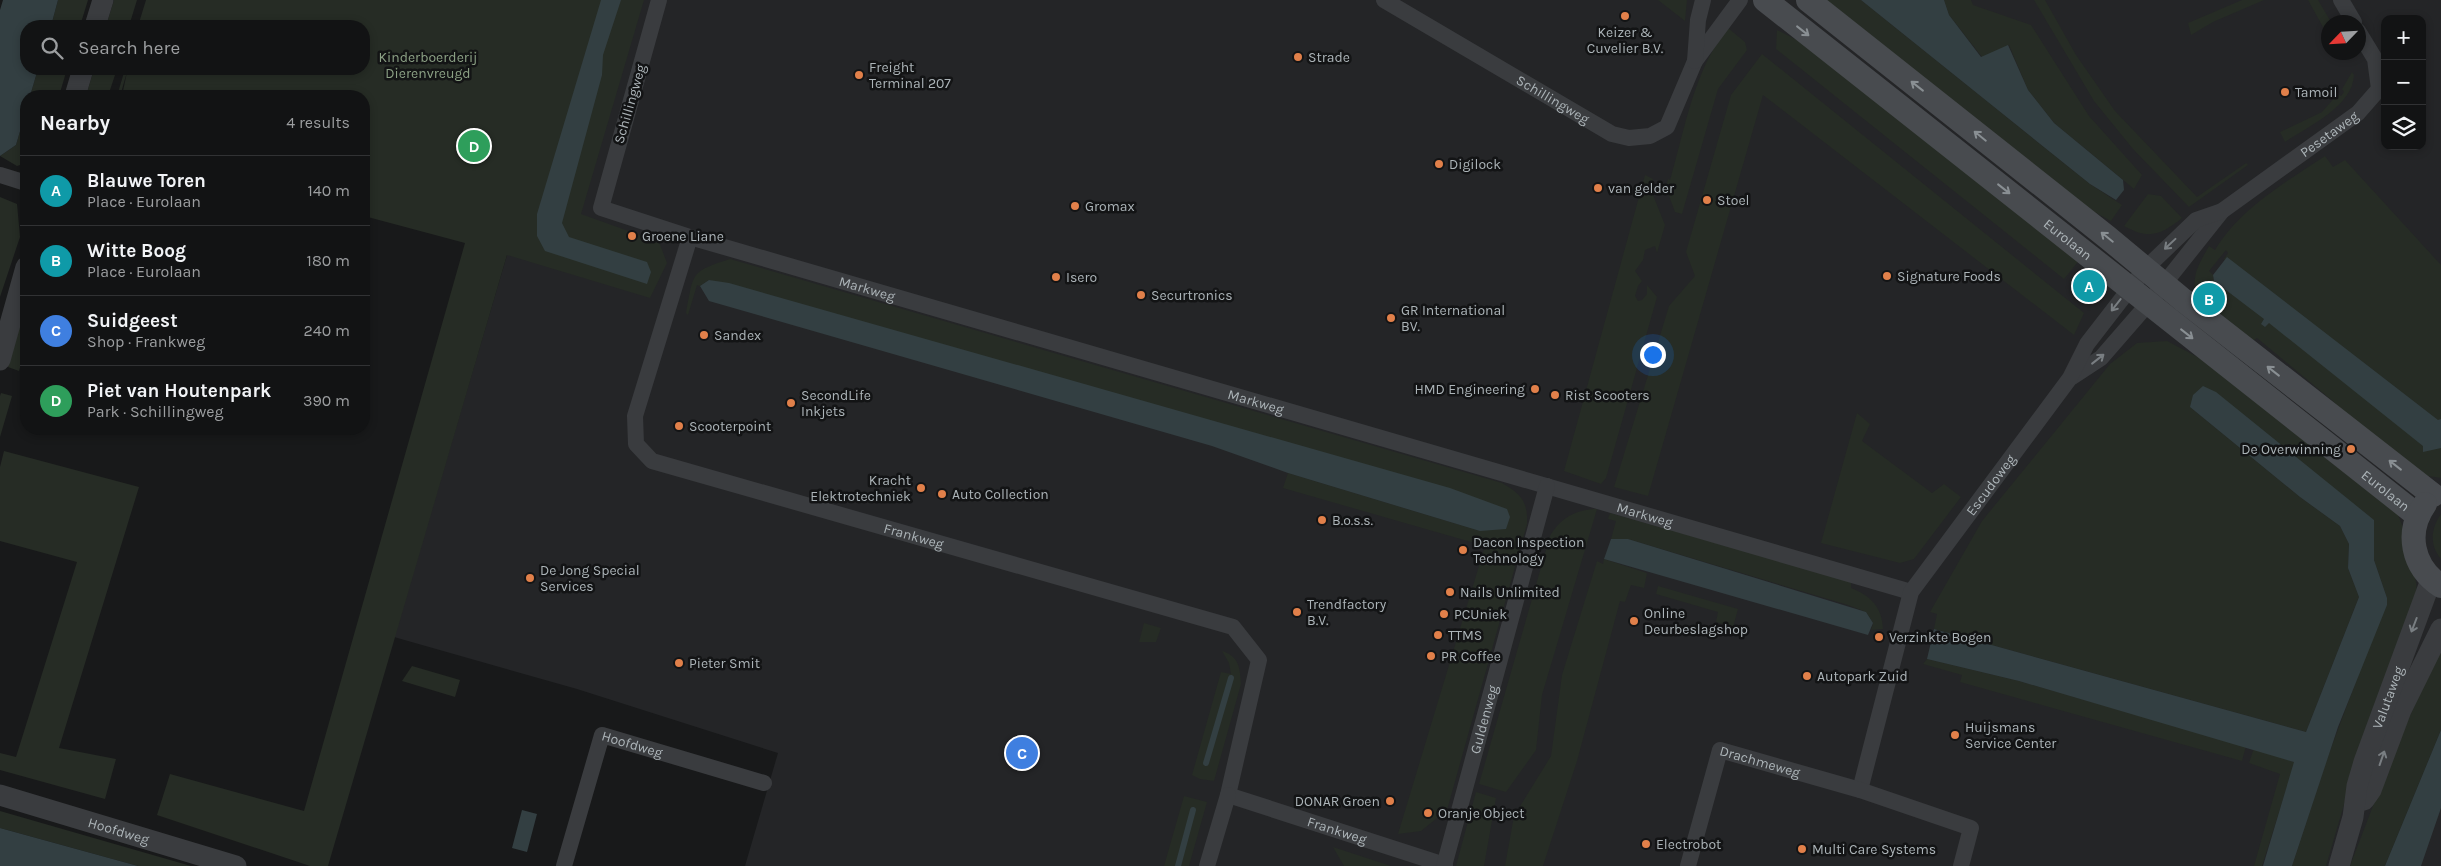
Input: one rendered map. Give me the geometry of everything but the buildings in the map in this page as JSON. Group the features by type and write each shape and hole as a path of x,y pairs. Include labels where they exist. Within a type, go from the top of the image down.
{"main road":[{"name":"Eurolaan","path":"1765,0 2418,516"},
{"name":"Eurolaan","path":"1808,0 2163,284 2437,493"},
{"path":"2436,583 2422,569 2413,543 2414,529 2418,516 2437,493"}],"street":[{"path":"97,20 102,0"},
{"name":"Schillingweg","path":"601,208 659,0"},
{"name":"Schillingweg","path":"1384,0 1612,134 1629,138 1650,136 1667,127 1695,61 1740,0"},
{"name":"Schillingweg","path":"1695,61 1698,20 1703,0"},
{"path":"2341,0 2350,15"},
{"name":"Pesetaweg","path":"2148,304 2222,211 2358,113 2379,90 2375,60 2366,44"},
{"path":"77,90 81,75"},
{"path":"5,176 20,180"},
{"name":"Markweg","path":"601,208 690,237 1911,592"},
{"name":"Pesetaweg","path":"2129,289 2145,268 2196,220 2222,211"},
{"name":"Frankweg","path":"690,237 635,416 636,444 652,461 1233,627 1259,660 1228,795 1207,866"},
{"path":"0,360 20,288"},
{"name":"Escudoweg","path":"1911,592 2070,378 2087,344 2129,289"},
{"name":"Escudoweg","path":"2070,378 2101,358 2148,304"},
{"name":"Guldenweg","path":"1444,866 1547,486"},
{"name":"Valutaweg","path":"2338,866 2353,817 2357,786 2364,762 2436,583"},
{"path":"1860,790 1911,592"},
{"name":"Valutaweg","path":"2353,817 2371,790 2401,710 2441,629"},
{"name":"Hoofdweg","path":"564,866 602,736 764,783"},
{"name":"Drachmeweg","path":"1688,866 1720,750 1860,790 1971,828 1961,866"},
{"name":"Hoofdweg","path":"0,795 236,866"},
{"name":"Frankweg","path":"1228,795 1444,866"}],"shaded area":[{"path":"3,0 58,0 53,20 20,20 20,75 36,75 32,90 20,90 20,131 16,145 0,156 0,10"},
{"path":"601,0 621,0 603,55 602,75 562,223 569,237 647,262 651,272 647,284 545,251 537,236 537,214"},
{"path":"629,0 2441,0 2441,866 745,866 778,753 577,689 394,637 507,255 569,227"},
{"path":"1861,0 1944,0 1949,15 1981,57 2008,45 2028,90 2054,123 2123,180 2124,190 2116,200 2090,184"},
{"path":"2227,257 2438,420 2441,419 2441,448 2423,452 2423,446 2269,323 2265,327 2261,324 2264,319 2214,281 2213,275"},
{"path":"709,280 729,283 1450,488 1507,509 1510,517 1506,529 1480,531 1288,473 1212,446 709,301 700,286"},
{"path":"2203,386 2216,392 2374,520 2374,560 2387,598 2387,605 2338,727 2292,866 2263,866 2294,762 2019,681 1927,659 1934,629 2306,732 2359,597 2348,568 2349,544 2340,526 2300,497 2190,407 2193,395"},
{"path":"1611,539 1628,539 1866,612 1873,623 1868,635 1604,559"},
{"path":"2441,730 2441,808 2421,866 2385,866"},
{"path":"522,810 537,814 527,852 512,848"},
{"path":"0,828 138,866 0,866"}],"green space":[{"path":"58,0 88,0 82,20 53,20"},
{"path":"114,0 137,0 131,20 108,20"},
{"name":"Kinderboerderij Dierenvreugd","path":"146,0 644,0 581,214 659,242 667,263 650,298 507,255 328,866 310,866 157,815 170,774 304,811 465,243 370,218 370,90 123,90 126,75 370,75 370,20 140,20"},
{"path":"1658,0 1687,0 1685,21"},
{"path":"1819,0 1861,0 2090,184 2122,205 2111,221 2074,201"},
{"path":"1944,0 1971,0 1973,5 2031,25 2089,116 2142,175 2134,189 2054,123 2028,90 2009,45 1982,57 1949,15"},
{"path":"2034,0 2045,0 2076,55 2115,111 2197,197 2246,163 2248,165 2189,207 2133,149 2094,101"},
{"path":"2242,0 2264,0 2213,22 2191,35 2188,23"},
{"path":"2308,0 2318,0 2327,15 2321,15 2321,23"},
{"path":"1728,28 1745,42 1747,50 1718,89 1682,214 1675,212 1666,188 1668,179 1670,180 1686,120 1699,81 1716,44"},
{"path":"1777,30 1811,47 2081,258 2064,279 1776,49"},
{"path":"1762,54 2084,313 2074,335 1763,95 1648,496 1614,487 1669,306 1695,276 1686,252 1731,95"},
{"path":"2352,72 2354,75 2352,86 2338,106 2285,142 2280,132 2322,112 2338,94 2341,96 2344,92 2342,89"},
{"path":"36,75 65,75 61,90 32,90"},
{"path":"92,75 115,75 110,90 88,90"},
{"path":"123,75 126,75 122,90 119,90"},
{"path":"20,131 20,165 17,166 0,156 16,145"},
{"path":"2325,156 2333,167 2345,160 2441,265 2441,423 2224,259 2228,253 2226,250 2209,271 2213,275 2214,281 2441,447 2441,478 2415,474 2343,418 2334,402 2257,338 2249,343 2221,324 2204,308 2198,299 2195,289 2195,278 2200,262 2209,246 2215,250 2251,208 2279,186"},
{"path":"1645,175 1653,179 1651,190 1665,225 1657,253 1655,246 1645,250 1643,260 1635,271 1642,281 1638,286 1635,296 1638,301 1642,300 1647,294 1647,285 1657,297 1606,478 1601,484 1564,471"},
{"path":"2148,194 2161,196 2182,218 2161,232 2154,234 2141,233 2124,226"},
{"path":"0,197 17,204 20,237 0,297"},
{"path":"730,259 1502,483 1514,491 1525,504 1527,524 1447,810 1421,831 1398,834 1485,546 1283,488 1288,473 1480,531 709,280 700,286 697,285 688,315 686,313 693,281 696,276 707,267"},
{"path":"20,326 19,371 8,367"},
{"path":"2167,341 2228,373 2394,506 2407,538 2413,561 2417,595 2355,767 2326,866 2292,866 2327,759 2387,598 2374,560 2374,520 2190,407 2300,497 2340,526 2349,544 2348,568 2359,597 2306,732 1934,629 1937,614 1930,612 1982,521 2110,364 2137,343"},
{"path":"1,393 12,396 0,437 0,396"},
{"path":"1857,413 1870,424 1862,441 1932,493 1944,484 1961,497 1914,559 1900,563 1821,543"},
{"path":"4,451 139,487 59,748 116,759 105,799 0,770 0,753 16,757 77,562 0,541 0,467"},
{"path":"1590,509 1597,509 1542,695 1536,750 1506,792 1479,784 1550,536 1559,524 1570,516"},
{"path":"1610,513 1851,581 1851,588 1870,599 1878,608 1883,629 1871,630 1873,623 1866,612 1848,605 1628,539 1611,539 1616,521 1608,519"},
{"path":"2441,514 2441,559 2433,542 2433,531"},
{"path":"1604,559 1647,573 1644,588 1631,585 1625,602 1620,601 1577,761 1543,866 1505,866 1514,816 1551,756 1562,675 1597,561 1603,564"},
{"path":"1658,586 1738,609 1733,627 1716,622 1718,612 1656,594"},
{"path":"1144,623 1161,628 1156,642 1139,642"},
{"path":"2441,647 2441,730 2385,866 2350,866 2394,751"},
{"path":"1222,651 1232,656 1238,663 1241,684 1214,781 1200,779 1192,775 1221,672 1231,674 1229,663"},
{"path":"1927,659 2019,681 2246,746 2242,761 1960,682 1962,675 1923,664"},
{"path":"412,666 460,680 455,697 402,681"},
{"path":"2254,748 2295,762 2262,866 2254,866 2280,774 2249,763"},
{"path":"1476,792 1496,798 1484,866 1456,866"},
{"path":"1184,796 1207,802 1189,866 1164,866"},
{"path":"0,811 191,866 138,866 0,828"},
{"path":"1333,847 1391,866 1344,866"}],"waterway":[{"path":"1206,763 1231,678"},
{"path":"1178,866 1193,810"}],"place":[{"name":"Keizer & Cuvelier B.V.","path":"1625,16"},
{"name":"Strade","path":"1298,57"},
{"name":"Freight Terminal 207","path":"859,75"},
{"name":"Tamoil","path":"2285,92"},
{"name":"Piet van Houtenpark","path":"474,146"},
{"name":"Digilock","path":"1439,164"},
{"name":"van gelder","path":"1598,188"},
{"name":"Stoel","path":"1707,200"},
{"name":"Gromax","path":"1075,206"},
{"name":"Groene Liane","path":"632,236"},
{"name":"Signature Foods","path":"1887,276"},
{"name":"Isero","path":"1056,277"},
{"name":"Blauwe Toren","path":"2089,286"},
{"name":"Securtronics","path":"1141,295"},
{"name":"Witte Boog","path":"2209,299"},
{"name":"GR International BV.","path":"1391,318"},
{"name":"Sandex","path":"704,335"},
{"name":"HMD Engineering","path":"1535,389"},
{"name":"Rist Scooters","path":"1555,395"},
{"name":"SecondLife Inkjets","path":"791,403"},
{"name":"Scooterpoint","path":"679,426"},
{"name":"De Overwinning","path":"2351,449"},
{"name":"Kracht Elektrotechniek","path":"921,488"},
{"name":"Auto Collection","path":"942,494"},
{"name":"B.o.s.s.","path":"1322,520"},
{"name":"Dacon Inspection Technology","path":"1463,550"},
{"name":"De Jong Special Services","path":"530,578"},
{"name":"Nails Unlimited","path":"1450,592"},
{"name":"Trendfactory B.V.","path":"1297,612"},
{"name":"PCUniek","path":"1444,614"},
{"name":"Online Deurbeslagshop","path":"1634,621"},
{"name":"TTMS","path":"1438,635"},
{"name":"Verzinkte Bogen","path":"1879,637"},
{"name":"PR Coffee","path":"1431,656"},
{"name":"Pieter Smit","path":"679,663"},
{"name":"Autopark Zuid","path":"1807,676"},
{"name":"Huijsmans Service Center","path":"1955,735"},
{"name":"Suidgeest","path":"1022,753"},
{"name":"DONAR Groen","path":"1390,801"},
{"name":"Oranje Object","path":"1428,813"},
{"name":"Electrobot","path":"1646,844"},
{"name":"Multi Care Systems","path":"1802,849"}]}
